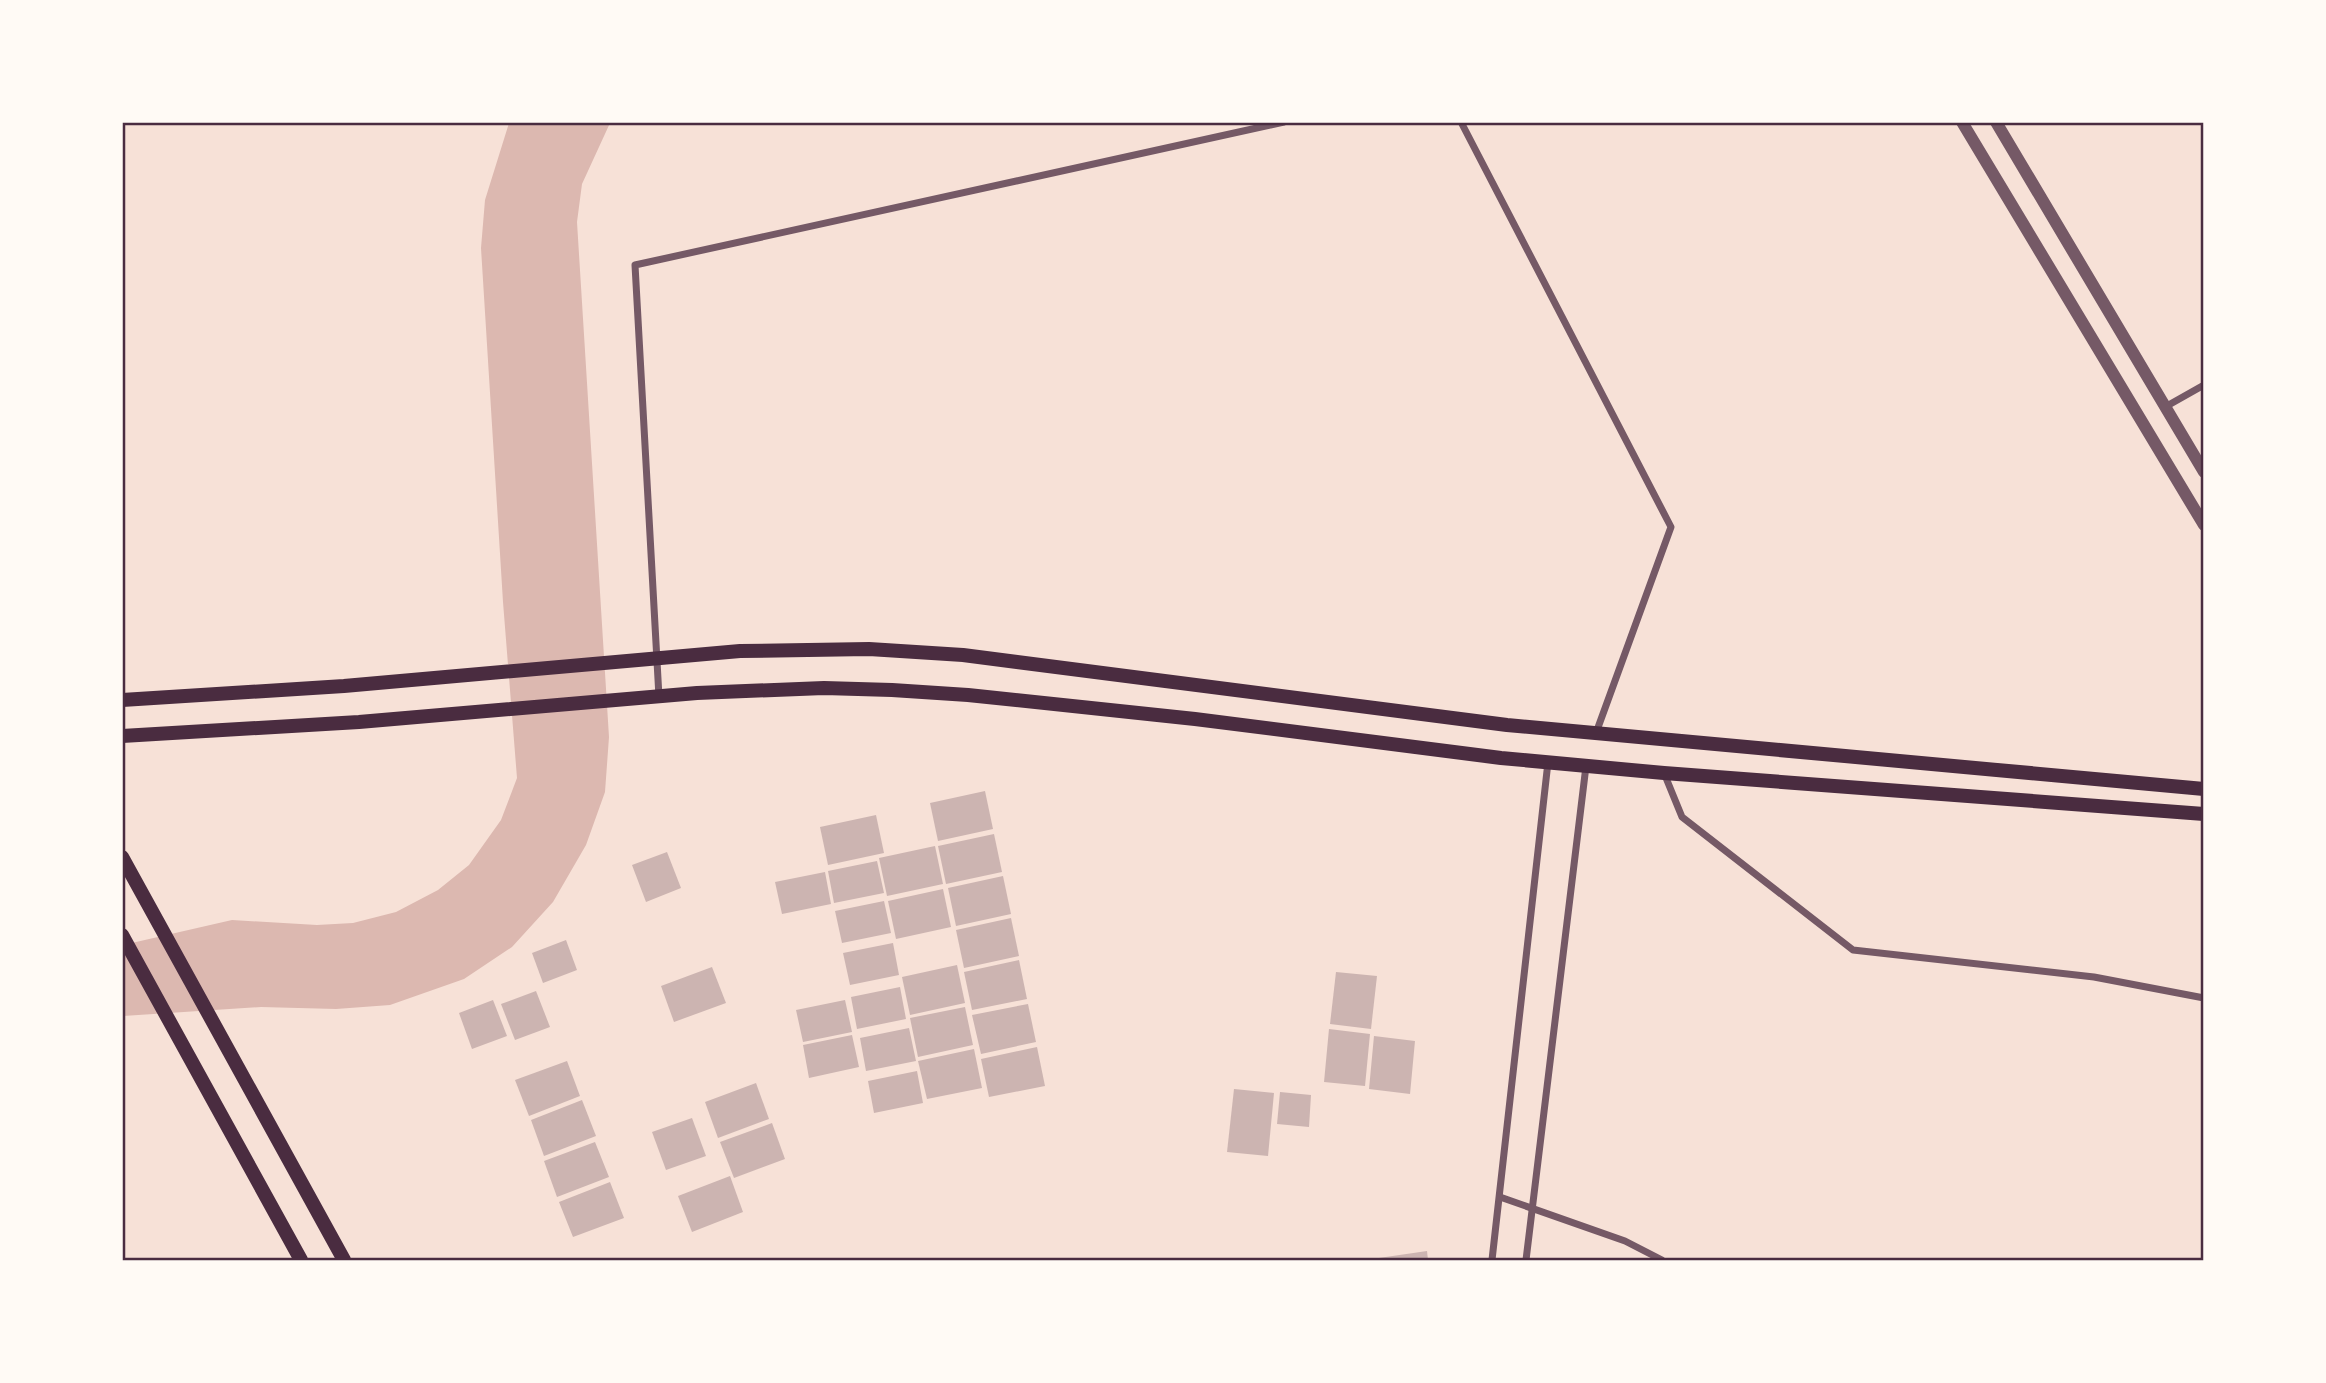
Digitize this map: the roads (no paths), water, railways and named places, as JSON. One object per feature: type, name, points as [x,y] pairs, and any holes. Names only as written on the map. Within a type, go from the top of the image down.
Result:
[{"type":"main road","points":[[122,700],[344,686],[740,651],[869,649],[963,655],[1507,725],[2203,789]]},
{"type":"main road","points":[[122,736],[359,722],[659,696],[824,688],[892,690],[968,695],[1209,721],[1501,758],[2203,814]]},
{"type":"main road","points":[[122,857],[344,1261]]},
{"type":"main road","points":[[122,934],[301,1261]]},
{"type":"street","points":[[659,696],[635,265],[1284,122]]},
{"type":"street","points":[[1461,122],[1671,527],[1596,733]]},
{"type":"street","points":[[1962,122],[2203,525]]},
{"type":"street","points":[[1996,122],[2203,472]]},
{"type":"street","points":[[2165,407],[2203,385]]},
{"type":"street","points":[[1492,1261],[1548,761]]},
{"type":"street","points":[[1526,1261],[1587,766]]},
{"type":"street","points":[[1664,773],[1682,817],[1853,950],[2094,977],[2203,998]]},
{"type":"street","points":[[1500,1197],[1625,1241],[1662,1261]]}]
